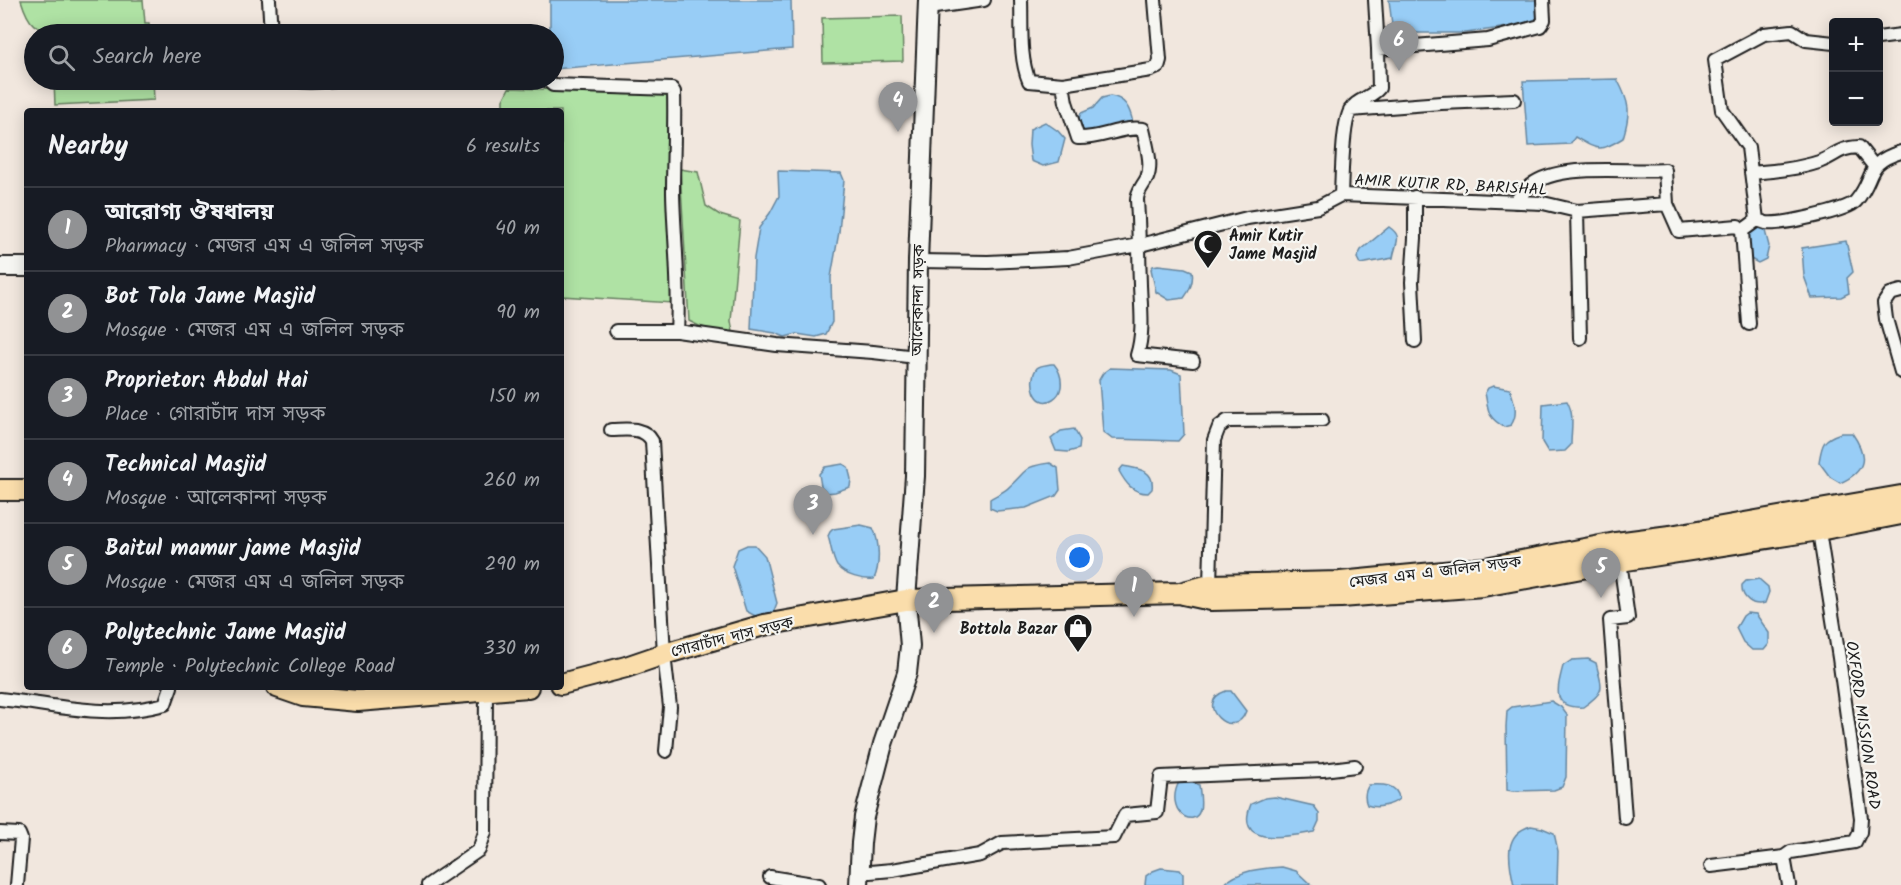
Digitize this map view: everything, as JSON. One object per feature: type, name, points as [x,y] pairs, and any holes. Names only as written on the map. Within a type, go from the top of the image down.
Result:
[{"type":"main road","name":"আলেকান্দা সড়ক","points":[[859,879],[864,818],[883,744],[907,673],[910,646],[906,600],[915,477],[918,261],[928,4]]},
{"type":"main road","points":[[0,267],[24,267]]},
{"type":"main road","points":[[0,490],[24,490]]},
{"type":"main road","name":"মেজর এম এ জলিল সড়ক","points":[[1180,593],[1211,600],[1340,590],[1483,586],[1817,521],[1901,496]]},
{"type":"main road","name":"মেজর এম এ জলিল সড়ক","points":[[906,600],[1180,593],[1210,585],[1340,590],[1485,568],[1616,543],[1901,514]]},
{"type":"main road","name":"গোরাচাঁদ দাস সড়ক","points":[[564,683],[764,625],[906,600]]},
{"type":"main road","points":[[286,690],[303,696],[358,701],[434,691],[496,690]]},
{"type":"street","points":[[269,0],[270,24]]},
{"type":"street","points":[[928,4],[984,0]]},
{"type":"street","points":[[1021,0],[1022,37],[1029,81],[1063,84],[1158,67],[1160,60],[1155,0]]},
{"type":"street","points":[[1341,195],[1346,129],[1350,110],[1379,88],[1375,0]]},
{"type":"street","points":[[1378,49],[1488,40],[1540,26],[1544,20],[1543,0]]},
{"type":"street","points":[[1757,220],[1748,147],[1722,110],[1714,60],[1764,34],[1792,31],[1806,40],[1829,43]]},
{"type":"street","points":[[1883,37],[1901,35]]},
{"type":"street","points":[[1063,84],[1066,102],[1078,138],[1090,138],[1133,127],[1143,129],[1149,166],[1147,177],[1137,193],[1142,321],[1137,355],[1193,361]]},
{"type":"street","points":[[564,85],[672,89],[674,92],[673,193],[677,331]]},
{"type":"street","points":[[1350,110],[1514,100]]},
{"type":"street","points":[[1751,173],[1805,166],[1821,161],[1835,152],[1853,147],[1859,147],[1874,166]]},
{"type":"street","points":[[1757,220],[1767,223],[1790,221],[1845,208],[1855,203],[1874,166],[1885,156],[1901,152]]},
{"type":"street","points":[[1515,202],[1532,184],[1557,174],[1591,170],[1665,170],[1667,204],[1679,231],[1738,226],[1742,231],[1749,324]]},
{"type":"street","name":"AMIR KUTIR RD, BARISHAL","points":[[918,261],[988,262],[1068,258],[1140,245],[1247,218],[1318,207],[1341,195],[1543,203],[1577,211],[1667,204]]},
{"type":"street","points":[[1414,197],[1415,238],[1412,282],[1415,341]]},
{"type":"street","points":[[1577,211],[1580,338]]},
{"type":"street","points":[[1742,231],[1757,220]]},
{"type":"street","points":[[1901,291],[1890,294],[1884,303],[1886,319],[1901,372]]},
{"type":"street","points":[[616,331],[677,331],[777,345],[916,357]]},
{"type":"street","points":[[1210,585],[1214,440],[1220,427],[1227,421],[1322,420]]},
{"type":"street","points":[[610,430],[641,431],[652,441],[664,654],[670,707],[666,751]]},
{"type":"street","name":"OXFORD MISSION ROAD","points":[[1784,857],[1791,852],[1855,842],[1860,832],[1861,818],[1839,658],[1817,521]]},
{"type":"street","points":[[1620,561],[1628,618],[1610,620],[1625,818]]},
{"type":"street","points":[[0,699],[73,710],[112,712],[165,704],[170,690]]},
{"type":"street","points":[[428,885],[479,849],[485,832],[486,691]]},
{"type":"street","points":[[859,879],[892,870],[980,855],[1002,843],[1114,837],[1125,815],[1157,812],[1161,777],[1323,770],[1355,766]]},
{"type":"street","points":[[0,833],[19,834],[21,839],[17,885]]},
{"type":"street","points":[[1711,866],[1784,857],[1789,885]]},
{"type":"street","points":[[770,876],[819,885]]},
{"type":"green space","points":[[21,0],[143,0],[145,23],[149,24],[33,24]]},
{"type":"green space","points":[[902,16],[903,61],[823,63],[822,18]]},
{"type":"green space","points":[[54,90],[154,90],[154,100],[55,105]]},
{"type":"green space","points":[[508,90],[668,93],[673,303],[564,296],[564,108],[503,108],[503,100]]},
{"type":"green space","points":[[680,169],[698,172],[706,206],[720,215],[740,221],[731,321],[733,332],[710,330],[689,321]]},
{"type":"water","points":[[550,0],[791,0],[792,49],[564,68],[564,24],[550,24]]},
{"type":"water","points":[[1389,0],[1536,0],[1537,18],[1529,24],[1466,33],[1393,33]]},
{"type":"water","points":[[1617,79],[1625,95],[1628,108],[1623,138],[1603,148],[1594,147],[1575,137],[1570,144],[1528,146],[1523,81]]},
{"type":"water","points":[[1110,96],[1123,101],[1133,123],[1110,129],[1083,132],[1079,118],[1081,113],[1093,108],[1102,98]]},
{"type":"water","points":[[1045,122],[1065,139],[1059,162],[1043,166],[1031,161],[1029,145],[1030,129]]},
{"type":"water","points":[[778,171],[841,173],[844,180],[839,232],[831,277],[832,322],[826,334],[816,337],[797,334],[785,337],[751,329],[754,258],[759,228],[779,196]]},
{"type":"water","points":[[1389,227],[1397,237],[1393,258],[1360,264],[1357,258],[1361,250]]},
{"type":"water","points":[[1754,227],[1764,227],[1769,246],[1766,259],[1758,263],[1747,257],[1744,235]]},
{"type":"water","points":[[1846,241],[1853,272],[1847,278],[1849,293],[1841,297],[1812,298],[1804,276],[1802,248]]},
{"type":"water","points":[[1158,265],[1192,271],[1191,285],[1184,298],[1169,300],[1156,292],[1151,269]]},
{"type":"water","points":[[1054,364],[1059,372],[1061,389],[1053,399],[1042,400],[1034,392],[1034,373],[1038,367]]},
{"type":"water","points":[[1110,368],[1171,370],[1181,374],[1184,434],[1178,441],[1112,439],[1103,432],[1099,380]]},
{"type":"water","points":[[1493,386],[1510,389],[1515,412],[1511,425],[1504,427],[1489,413],[1485,393]]},
{"type":"water","points":[[1567,401],[1572,417],[1571,445],[1565,451],[1548,452],[1542,442],[1543,404]]},
{"type":"water","points":[[1074,429],[1080,440],[1079,449],[1068,452],[1056,451],[1051,439],[1061,431]]},
{"type":"water","points":[[1841,433],[1852,433],[1861,449],[1862,462],[1856,473],[1840,483],[1830,477],[1819,462],[1824,443],[1830,437]]},
{"type":"water","points":[[1050,463],[1058,468],[1060,490],[1056,496],[1026,508],[997,511],[990,508],[990,499],[1006,490],[1027,470]]},
{"type":"water","points":[[843,464],[848,467],[850,487],[827,493],[821,486],[819,474],[825,467]]},
{"type":"water","points":[[1123,466],[1139,469],[1148,474],[1151,477],[1152,489],[1148,493],[1143,493],[1130,487],[1119,471]]},
{"type":"water","points":[[861,525],[873,528],[877,540],[878,561],[874,579],[854,577],[840,569],[834,559],[828,536],[833,529]]},
{"type":"water","points":[[747,545],[755,545],[765,556],[777,603],[773,613],[757,617],[746,611],[732,566],[738,549]]},
{"type":"water","points":[[1759,579],[1768,587],[1769,592],[1765,603],[1756,604],[1743,594],[1742,585],[1746,581]]},
{"type":"water","points":[[1747,613],[1756,614],[1769,633],[1769,644],[1764,650],[1752,650],[1743,642],[1736,628]]},
{"type":"water","points":[[1588,659],[1596,663],[1601,684],[1599,693],[1583,707],[1566,705],[1561,701],[1558,690],[1563,666],[1572,660]]},
{"type":"water","points":[[1226,691],[1231,691],[1246,711],[1240,720],[1233,723],[1218,718],[1214,711],[1213,704],[1216,697]]},
{"type":"water","points":[[1551,701],[1561,707],[1567,715],[1566,777],[1562,787],[1554,790],[1507,790],[1507,711],[1512,707]]},
{"type":"water","points":[[1187,781],[1199,785],[1200,791],[1200,810],[1197,816],[1192,818],[1187,818],[1177,809],[1175,801],[1175,792],[1179,782]]},
{"type":"water","points":[[1369,785],[1384,785],[1392,788],[1396,790],[1399,799],[1384,806],[1367,805],[1365,795]]},
{"type":"water","points":[[1275,797],[1314,806],[1319,813],[1319,821],[1314,832],[1279,837],[1257,834],[1250,828],[1248,818],[1251,804],[1265,798]]},
{"type":"water","points":[[1531,826],[1554,833],[1558,851],[1557,885],[1514,885],[1510,867],[1512,842],[1515,835]]},
{"type":"water","points":[[1282,867],[1296,871],[1311,885],[1223,885],[1243,873]]},
{"type":"water","points":[[1161,868],[1180,870],[1183,874],[1183,885],[1145,885],[1146,876]]},
{"type":"place","name":"Polytechnic Jame Masjid","points":[[1399,71]]},
{"type":"place","name":"Technical Masjid","points":[[898,132]]},
{"type":"place","name":"Amir Kutir Jame Masjid","points":[[1208,270]]},
{"type":"place","name":"Proprietor: Abdul Hai","points":[[813,535]]},
{"type":"place","name":"Baitul mamur jame Masjid","points":[[1601,598]]},
{"type":"place","name":"আরোগ্য ঔষধালয়","points":[[1134,617]]},
{"type":"place","name":"Bot Tola Jame Masjid","points":[[934,633]]},
{"type":"place","name":"Bottola Bazar","points":[[1078,654]]}]
